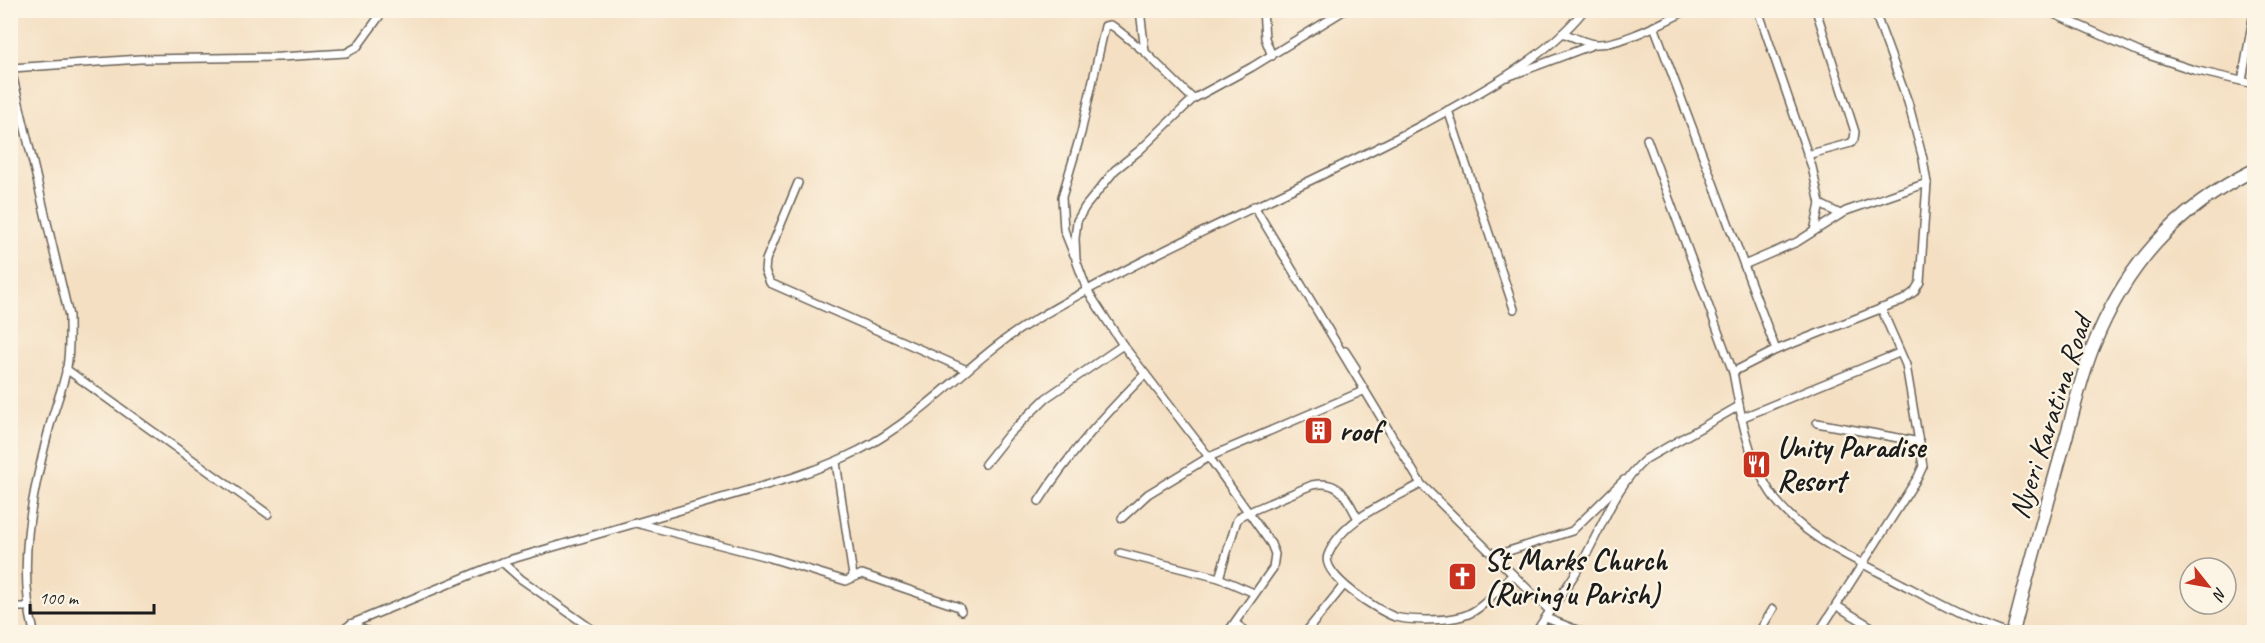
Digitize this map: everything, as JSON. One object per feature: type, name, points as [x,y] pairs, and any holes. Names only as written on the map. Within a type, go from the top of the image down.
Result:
[{"type":"highway","name":"Nyeri Karatina Road","points":[[2013,633],[2092,349],[2118,294],[2131,272],[2172,226],[2224,185],[2254,170]]},
{"type":"street","points":[[34,633],[28,607],[27,536],[45,443],[66,369],[70,343],[69,316],[11,67],[141,58],[280,57],[346,53],[357,46],[384,10]]},
{"type":"street","points":[[1140,10],[1145,52]]},
{"type":"street","points":[[1263,10],[1265,38],[1272,56]]},
{"type":"street","points":[[1076,260],[1077,221],[1085,207],[1115,170],[1140,150],[1193,99],[1272,56],[1345,10]]},
{"type":"street","points":[[340,633],[351,624],[502,562],[794,477],[836,462],[893,431],[967,370],[1031,322],[1087,290],[1254,206],[1347,164],[1448,110],[1502,78],[1563,33],[1584,10]]},
{"type":"street","points":[[1502,78],[1524,72],[1594,44],[1627,37],[1688,10]]},
{"type":"street","points":[[1758,10],[1808,155],[1820,204],[1814,231]]},
{"type":"street","points":[[1808,155],[1851,142],[1854,140],[1855,132],[1816,10]]},
{"type":"street","points":[[1732,372],[1776,350],[1908,297],[1920,282],[1927,183],[1923,159],[1908,102],[1874,10]]},
{"type":"street","points":[[2045,10],[2139,52],[2194,70],[2254,84]]},
{"type":"street","points":[[2242,81],[2254,12]]},
{"type":"street","points":[[1193,99],[1145,52],[1110,25],[1105,27],[1081,133],[1062,197],[1064,230],[1087,290],[1123,345],[1209,457],[1271,544],[1275,554],[1273,568],[1228,633]]},
{"type":"street","points":[[1654,26],[1776,350]]},
{"type":"street","points":[[1563,33],[1594,44]]},
{"type":"street","points":[[1448,110],[1514,309]]},
{"type":"street","points":[[1647,139],[1732,372],[1741,418],[1752,456],[1766,485],[1779,504],[1811,532],[1864,564],[1985,630],[2003,633]]},
{"type":"street","points":[[798,183],[766,260],[765,271],[770,283],[967,370]]},
{"type":"street","points":[[1744,265],[1797,242],[1840,214],[1927,183]]},
{"type":"street","points":[[1820,204],[1840,214]]},
{"type":"street","points":[[1254,206],[1356,368]]},
{"type":"street","points":[[1254,206],[1420,483],[1548,614],[1582,633]]},
{"type":"street","points":[[1820,633],[1922,471],[1923,459],[1906,365],[1881,308]]},
{"type":"street","points":[[985,464],[1008,435],[1046,398],[1123,345]]},
{"type":"street","points":[[1741,418],[1899,353]]},
{"type":"street","points":[[66,369],[268,514]]},
{"type":"street","points":[[1039,501],[1058,471],[1080,444],[1144,374]]},
{"type":"street","points":[[1122,518],[1148,494],[1209,457],[1363,390]]},
{"type":"street","points":[[1493,556],[1572,531],[1646,459],[1739,406]]},
{"type":"street","points":[[1817,423],[1920,442]]},
{"type":"street","points":[[836,462],[853,576]]},
{"type":"street","points":[[1536,633],[1580,565],[1632,472]]},
{"type":"street","points":[[1219,578],[1240,516],[1312,485],[1322,483],[1338,488],[1346,496],[1358,519]]},
{"type":"street","points":[[1420,483],[1358,519],[1344,531],[1327,557],[1329,570],[1344,585],[1394,616],[1446,619],[1461,617],[1478,608],[1512,575]]},
{"type":"street","points":[[635,523],[766,557],[846,581],[862,574],[959,607],[961,611]]},
{"type":"street","points":[[1120,554],[1219,578],[1254,593]]},
{"type":"street","points":[[502,562],[520,579],[596,633]]},
{"type":"street","points":[[1306,633],[1344,585]]},
{"type":"street","points":[[1837,606],[1880,633]]},
{"type":"street","points":[[10,607],[28,607]]},
{"type":"street","points":[[1759,633],[1773,609]]},
{"type":"street","points":[[1235,623],[1248,633]]},
{"type":"street","points":[[351,624],[369,633]]},
{"type":"place","name":"roof","points":[[1318,431]]},
{"type":"place","name":"Unity Paradise Resort","points":[[1756,464]]},
{"type":"place","name":"St Marks Church (Ruring'u Parish)","points":[[1463,577]]}]
